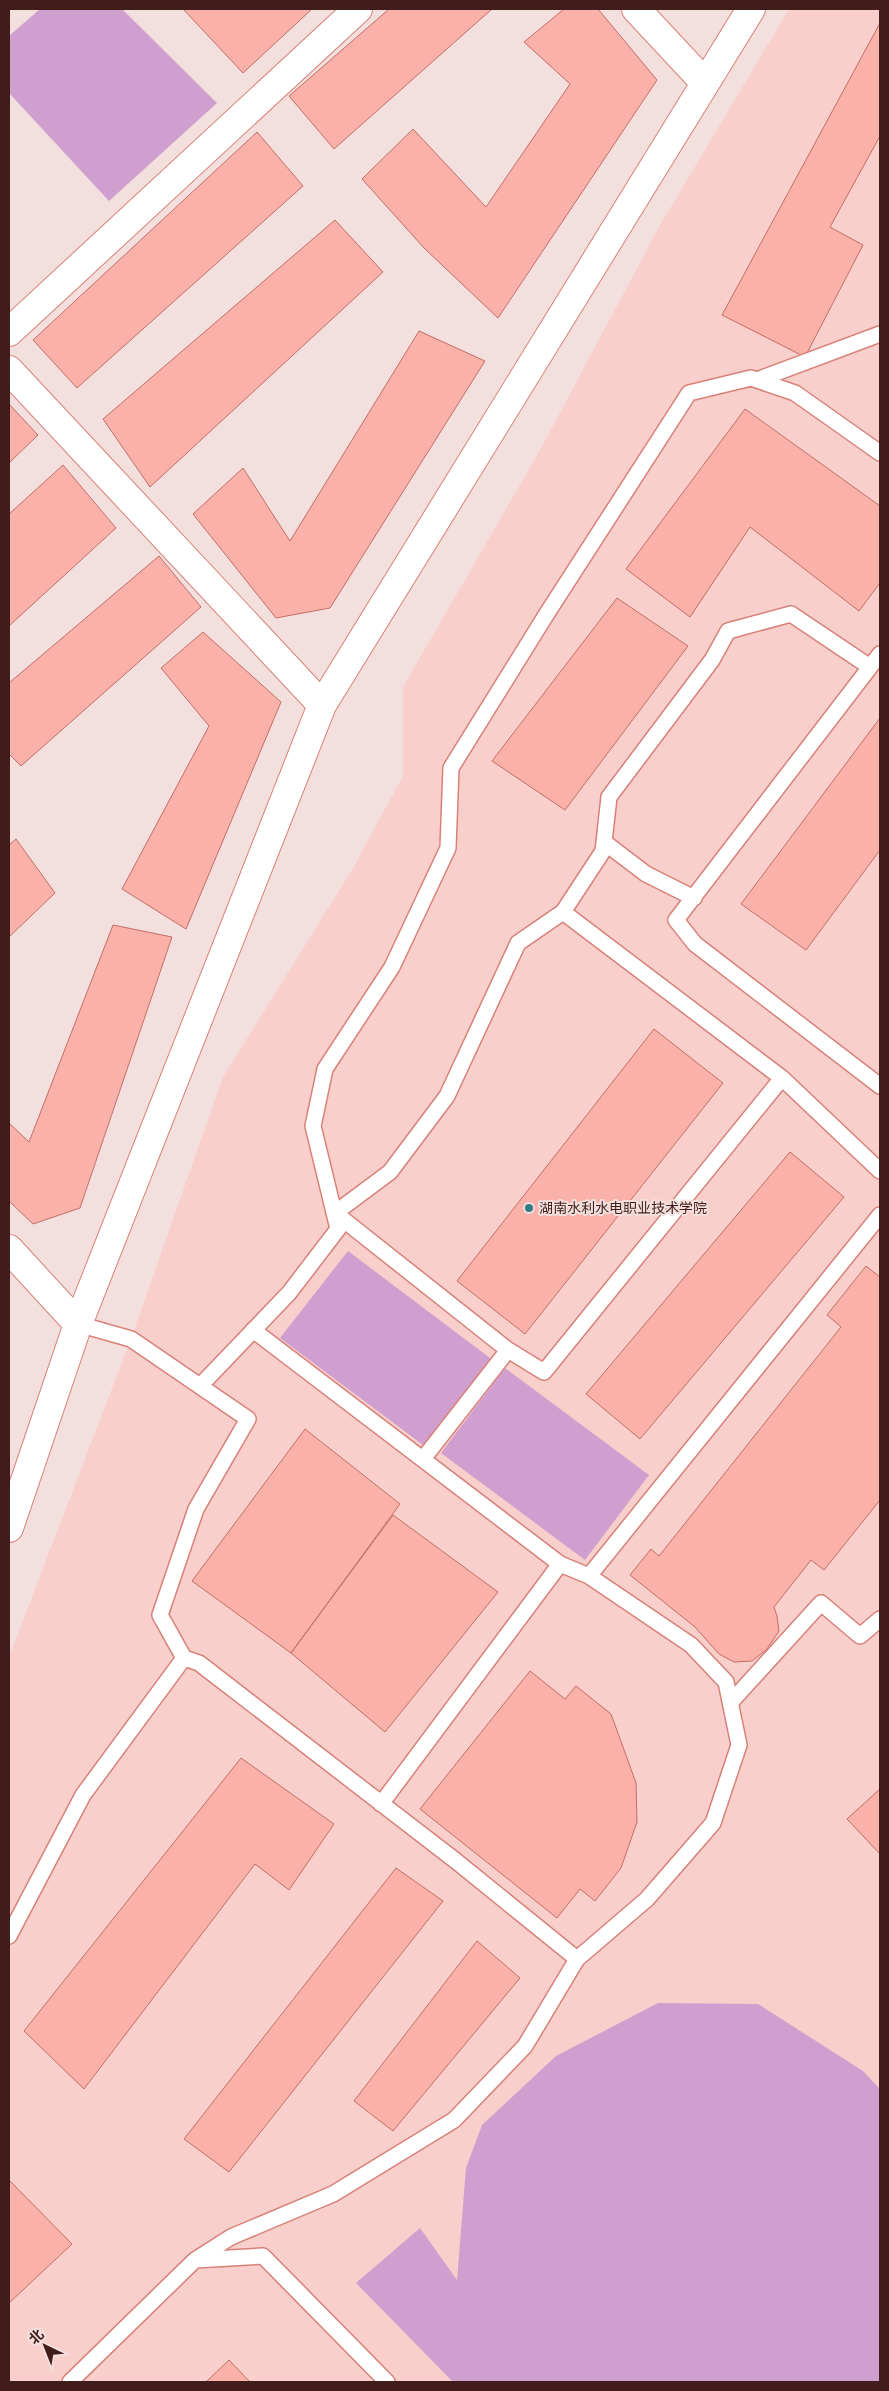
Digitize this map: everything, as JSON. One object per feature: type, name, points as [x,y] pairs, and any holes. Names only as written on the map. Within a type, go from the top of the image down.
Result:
[{"type":"street","points":[[9,332],[358,9]]},
{"type":"street","points":[[636,9],[705,83]]},
{"type":"street","points":[[9,1528],[78,1324],[322,705],[752,9]]},
{"type":"street","points":[[9,370],[322,705]]},
{"type":"street","points":[[9,1249],[78,1324]]},
{"type":"lane","points":[[757,380],[880,334]]},
{"type":"lane","points":[[200,1386],[289,1293],[338,1229],[313,1126],[325,1070],[392,967],[448,848],[451,768],[546,615],[689,393],[751,378],[795,393],[880,454]]},
{"type":"lane","points":[[335,1213],[390,1172],[447,1096],[518,943],[563,912],[603,851],[609,797],[712,660],[728,631],[791,614],[870,667]]},
{"type":"lane","points":[[880,654],[676,920],[695,944],[880,1086]]},
{"type":"lane","points":[[604,842],[646,874],[694,898]]},
{"type":"lane","points":[[563,912],[782,1078],[880,1170]]},
{"type":"lane","points":[[335,1213],[508,1350],[544,1372],[782,1078]]},
{"type":"lane","points":[[589,1576],[880,1215]]},
{"type":"lane","points":[[78,1324],[131,1339],[248,1419],[196,1509],[160,1615],[184,1658],[199,1663],[577,1959]]},
{"type":"lane","points":[[70,2382],[195,2260],[231,2237],[333,2194],[454,2120],[525,2046],[577,1959],[647,1899],[713,1823],[739,1745],[726,1682],[691,1645],[589,1576],[560,1564],[253,1330]]},
{"type":"lane","points":[[423,1459],[508,1350]]},
{"type":"lane","points":[[380,1804],[560,1564]]},
{"type":"lane","points":[[731,1702],[821,1603],[860,1636],[880,1619]]},
{"type":"lane","points":[[9,1936],[83,1795],[184,1658]]},
{"type":"lane","points":[[195,2260],[263,2256],[387,2382]]},
{"type":"shaded area","points":[[40,9],[122,9],[217,103],[109,201],[9,93],[9,36]]},
{"type":"shaded area","name":"湖南水利水电职业技术学院","points":[[789,9],[880,9],[880,2382],[9,2382],[9,1657],[131,1339],[223,1077],[352,870],[403,776],[403,687],[539,452],[659,227]]},
{"type":"shaded area","points":[[348,1251],[494,1361],[427,1448],[280,1338]]},
{"type":"shaded area","points":[[505,1368],[649,1475],[585,1560],[441,1453]]},
{"type":"shaded area","points":[[658,2003],[758,2004],[863,2071],[880,2089],[880,2382],[453,2382],[356,2283],[420,2228],[457,2280],[466,2168],[482,2125],[556,2056]]},
{"type":"building","points":[[183,9],[312,9],[243,73]]},
{"type":"building","points":[[389,9],[492,9],[334,149],[289,96]]},
{"type":"building","points":[[564,9],[598,9],[657,80],[498,318],[424,248],[362,179],[413,129],[486,207],[570,84],[524,42]]},
{"type":"building","points":[[880,23],[880,136],[830,227],[863,245],[805,357],[722,315]]},
{"type":"building","points":[[257,132],[303,186],[77,388],[33,340]]},
{"type":"building","points":[[335,220],[383,272],[150,487],[103,419]]},
{"type":"building","points":[[419,331],[485,361],[330,608],[276,618],[193,514],[243,468],[290,541]]},
{"type":"building","points":[[9,404],[38,435],[9,463]]},
{"type":"building","points":[[745,409],[880,506],[880,583],[859,611],[750,527],[690,617],[626,569]]},
{"type":"building","points":[[63,465],[116,528],[9,626],[9,514]]},
{"type":"building","points":[[159,556],[201,607],[21,766],[9,754],[9,683]]},
{"type":"building","points":[[617,598],[688,646],[565,810],[492,761]]},
{"type":"building","points":[[203,632],[281,702],[186,929],[122,889],[209,726],[161,668]]},
{"type":"building","points":[[880,718],[880,850],[806,950],[741,904]]},
{"type":"building","points":[[16,839],[55,893],[9,937],[9,845]]},
{"type":"building","points":[[113,925],[172,937],[80,1208],[33,1224],[9,1201],[9,1123],[29,1142]]},
{"type":"building","points":[[654,1029],[723,1083],[525,1334],[457,1281]]},
{"type":"building","points":[[790,1152],[844,1197],[640,1439],[586,1394]]},
{"type":"building","points":[[866,1266],[880,1277],[880,1500],[824,1570],[811,1560],[774,1607],[779,1631],[767,1649],[752,1661],[734,1662],[719,1654],[695,1627],[630,1575],[651,1549],[659,1556],[841,1327],[827,1315]]},
{"type":"building","points":[[305,1429],[400,1504],[291,1653],[192,1581]]},
{"type":"building","points":[[393,1515],[498,1592],[385,1732],[291,1653]]},
{"type":"building","points":[[530,1671],[565,1699],[576,1686],[611,1714],[636,1783],[637,1822],[621,1868],[595,1901],[580,1889],[557,1918],[420,1809]]},
{"type":"building","points":[[241,1758],[334,1824],[289,1890],[255,1864],[84,2089],[24,2031]]},
{"type":"building","points":[[880,1789],[880,1854],[847,1819]]},
{"type":"building","points":[[396,1868],[443,1901],[229,2172],[184,2139]]},
{"type":"building","points":[[477,1941],[520,1978],[393,2131],[354,2101]]},
{"type":"building","points":[[9,2180],[72,2244],[9,2303]]},
{"type":"building","points":[[229,2360],[250,2382],[206,2382]]},
{"type":"place","name":"湖南水利水电职业技术学院","points":[[529,1208]]}]
